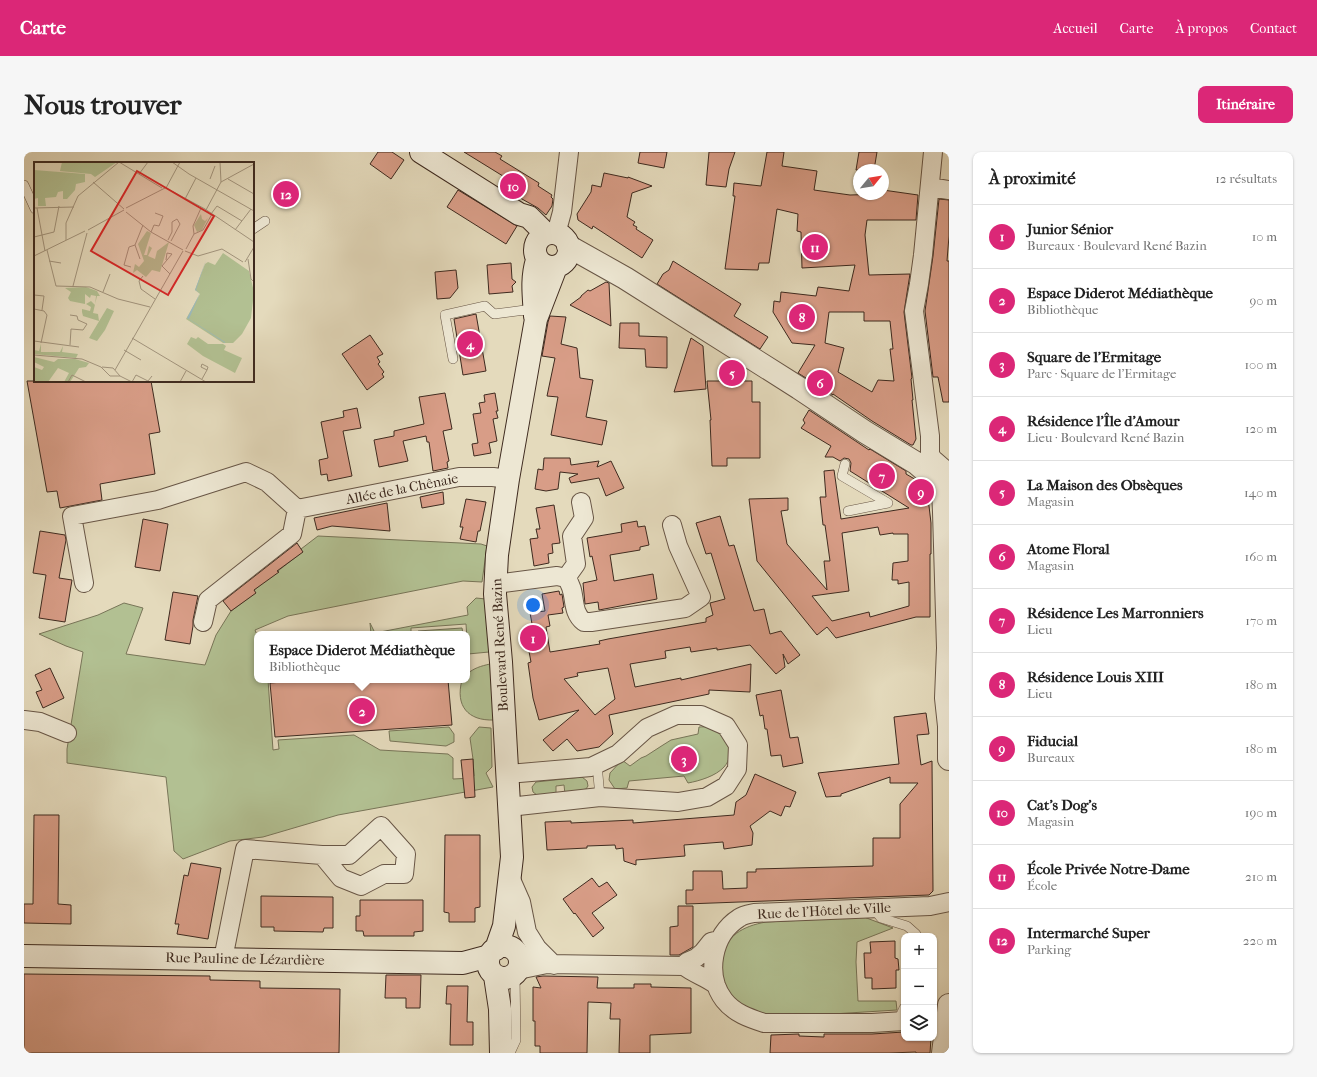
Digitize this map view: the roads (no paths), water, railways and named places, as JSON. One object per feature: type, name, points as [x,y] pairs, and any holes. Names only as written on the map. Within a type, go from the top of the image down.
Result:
[{"type":"main road","points":[[421,152],[520,214],[529,217],[551,251],[583,265],[599,263],[625,278],[799,388],[865,432],[923,459],[939,483],[947,480],[948,648],[946,698],[949,726],[949,759]]},
{"type":"main road","name":"Boulevard René Bazin","points":[[510,958],[504,926],[512,857],[495,584],[497,555],[508,480],[536,320],[551,251]]},
{"type":"main road","name":"Rue Pauline de Lézardière","points":[[24,956],[466,962],[510,958]]},
{"type":"main road","points":[[500,1053],[500,1009],[510,958]]},
{"type":"main road","points":[[943,1053],[945,1015]]},
{"type":"street","points":[[551,251],[562,212],[569,152]]},
{"type":"street","points":[[923,459],[930,436],[914,311],[920,277],[933,152]]},
{"type":"street","points":[[930,187],[949,190]]},
{"type":"street","points":[[84,583],[72,516],[158,500],[246,472],[268,482],[297,509],[292,534],[208,600],[203,622]]},
{"type":"street","name":"Allée de la Chênaie","points":[[297,509],[459,477],[493,476],[508,480]]},
{"type":"street","points":[[566,578],[576,564],[572,536],[584,518],[581,502]]},
{"type":"street","points":[[495,584],[557,576],[566,578],[572,587],[576,613],[584,622],[685,608],[701,597],[678,546],[672,525]]},
{"type":"street","points":[[507,774],[591,767],[618,754],[647,728],[676,715],[701,715],[726,726],[738,745],[737,769],[726,786],[707,797],[678,802],[600,798],[509,807]]},
{"type":"street","points":[[24,720],[40,722],[67,733]]},
{"type":"street","points":[[224,959],[245,849],[322,854]]},
{"type":"street","points":[[510,877],[521,902],[527,932],[510,958]]},
{"type":"street","name":"Rue de l'Hôtel de Ville","points":[[901,1016],[872,1023],[764,1023],[749,1018],[735,1010],[724,1000],[716,985],[714,978],[714,965],[719,940],[726,930],[739,918],[754,913],[930,906],[949,902]]},
{"type":"street","points":[[716,985],[709,979],[692,973],[684,966],[687,962],[703,952],[711,942],[719,940]]},
{"type":"street","points":[[510,958],[537,948],[550,964]]},
{"type":"street","name":"Rue Pauline de Lézardière","points":[[510,958],[550,964],[684,966]]},
{"type":"lane","points":[[24,185],[34,207]]},
{"type":"lane","points":[[254,228],[265,221]]},
{"type":"lane","points":[[453,359],[445,315],[485,306],[494,314],[525,310],[536,320]]},
{"type":"lane","points":[[845,464],[842,476],[888,502],[848,511]]},
{"type":"lane","points":[[596,764],[600,798]]},
{"type":"lane","points":[[873,908],[881,918],[907,926],[915,933]]},
{"type":"lane","points":[[510,958],[516,1040],[510,1053]]},
{"type":"place","name":"Cat's Dog's","points":[[513,186]]},
{"type":"place","name":"Intermarché Super","points":[[286,194]]},
{"type":"place","name":"École Privée Notre-Dame","points":[[815,247]]},
{"type":"place","name":"Résidence Louis XIII","points":[[802,317]]},
{"type":"place","name":"Résidence l'Île d'Amour","points":[[470,344]]},
{"type":"place","name":"La Maison des Obsèques","points":[[732,373]]},
{"type":"place","name":"Atome Floral","points":[[820,383]]},
{"type":"place","name":"Résidence Les Marronniers","points":[[882,476]]},
{"type":"place","name":"Fiducial","points":[[921,492]]},
{"type":"place","name":"Junior Sénior","points":[[533,638]]},
{"type":"place","name":"Espace Diderot Médiathèque","points":[[362,711]]},
{"type":"place","name":"Square de l'Ermitage","points":[[684,759]]}]
